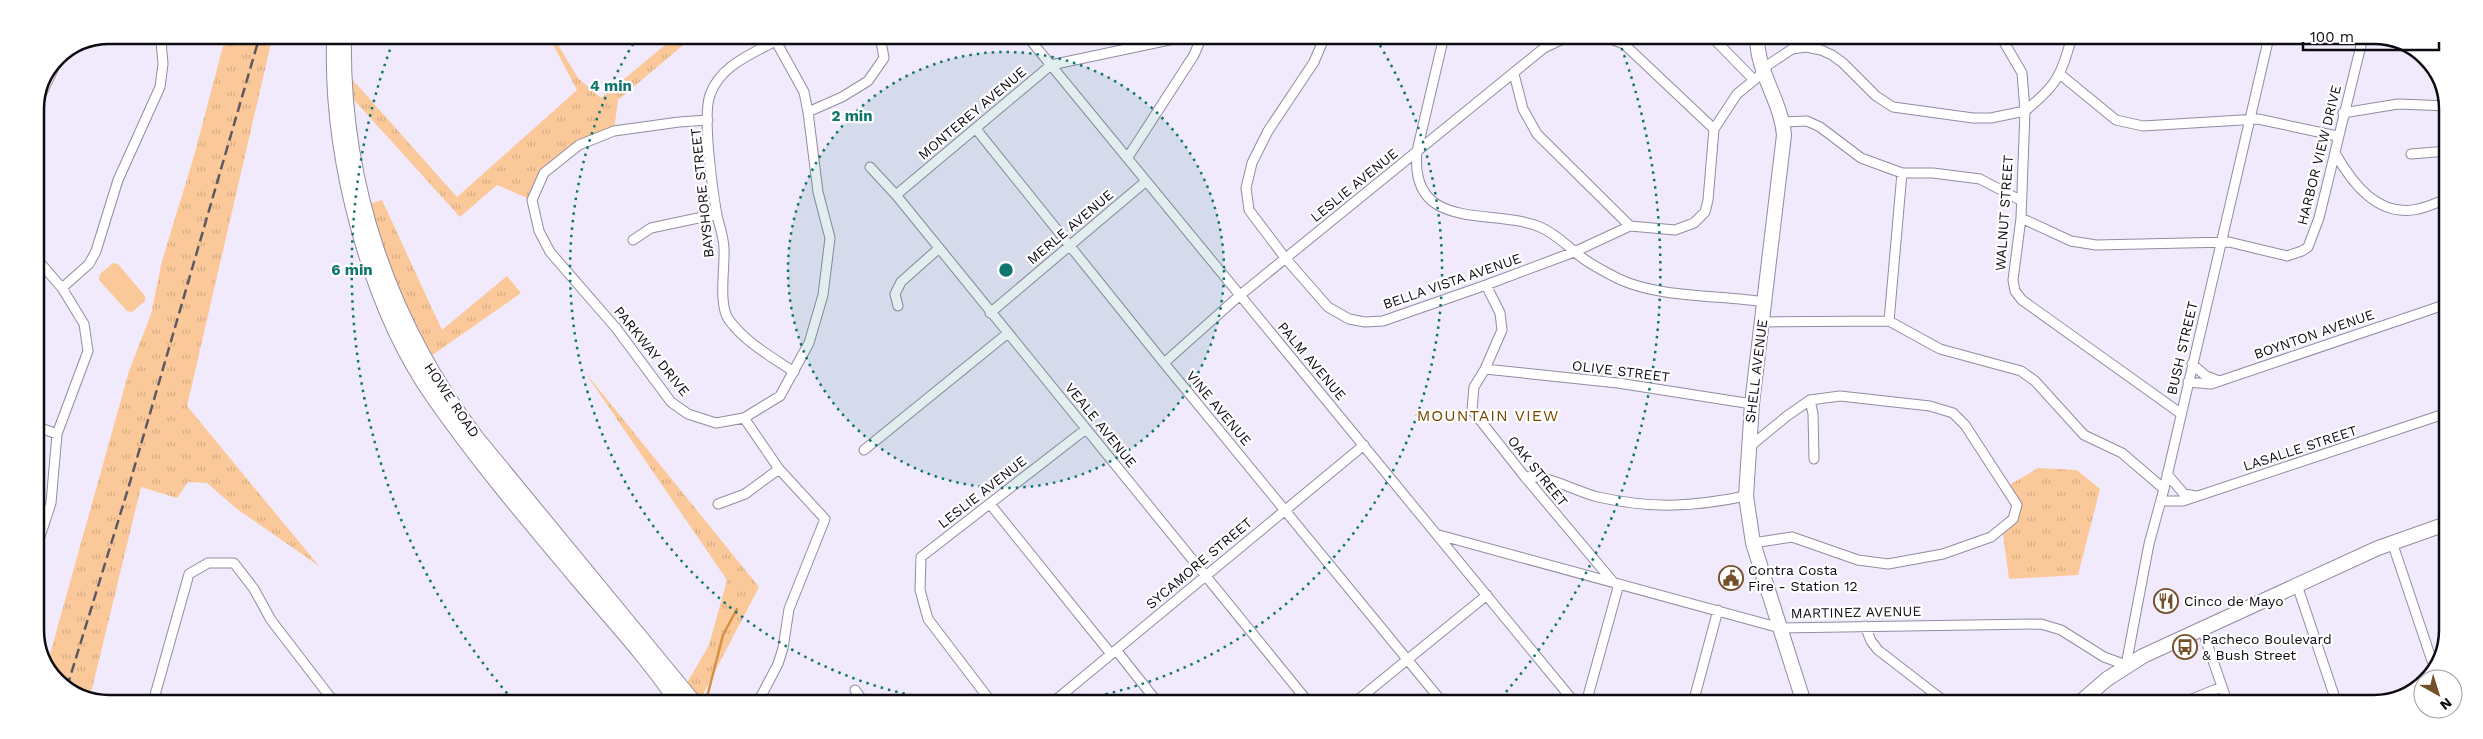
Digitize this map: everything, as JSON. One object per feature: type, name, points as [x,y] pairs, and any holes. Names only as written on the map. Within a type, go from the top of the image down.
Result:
[{"type":"street","points":[[62,288],[89,264],[96,251],[118,180],[160,87],[163,64],[161,44]]},
{"type":"street","name":"HOWE ROAD","points":[[335,44],[336,114],[347,183],[364,250],[393,323],[412,360],[432,396],[488,469],[672,695]]},
{"type":"street","name":"HOWE ROAD","points":[[344,44],[343,69],[350,143],[363,206],[386,276],[419,352],[477,438],[688,695]]},
{"type":"street","name":"BAYSHORE STREET","points":[[765,44],[737,62],[718,78],[709,97],[708,120],[717,214],[724,248],[722,291],[728,319],[747,339],[794,372]]},
{"type":"street","name":"PARKWAY DRIVE","points":[[708,120],[614,131],[579,145],[544,173],[532,200],[539,231],[550,252],[616,328],[671,402],[688,414],[716,423],[744,418],[780,396],[809,343],[817,319],[830,238],[818,192],[804,92],[777,44]]},
{"type":"street","points":[[808,112],[842,97],[868,81],[884,58],[881,44]]},
{"type":"street","name":"PALM AVENUE","points":[[1034,44],[1128,156],[1145,182],[1439,535],[1568,695]]},
{"type":"street","name":"MONTEREY AVENUE","points":[[896,195],[1051,65],[1131,44]]},
{"type":"street","points":[[1128,156],[1194,55],[1199,44]]},
{"type":"street","name":"BELLA VISTA AVENUE","points":[[1322,44],[1314,62],[1268,131],[1248,176],[1246,188],[1249,210],[1286,259],[1328,307],[1349,319],[1365,322],[1384,321],[1486,285],[1574,252],[1630,226],[1675,230],[1688,226],[1701,218],[1708,200],[1714,129],[1731,100],[1768,65],[1792,49],[1806,47],[1832,55],[1844,63],[1876,96],[1893,107],[1973,118],[1991,118],[2025,111]]},
{"type":"street","points":[[1442,44],[1417,151],[1417,179],[1424,192],[1435,202],[1460,215],[1526,223],[1540,228],[1563,240],[1574,252],[1620,280],[1650,288],[1695,295],[1765,302]]},
{"type":"street","name":"LESLIE AVENUE","points":[[1164,363],[1239,296],[1544,48],[1553,44]]},
{"type":"street","points":[[1624,44],[1714,129]]},
{"type":"street","points":[[1720,44],[1758,76]]},
{"type":"street","name":"SHELL AVENUE","points":[[1757,44],[1758,76],[1783,122],[1784,135],[1752,404],[1746,496],[1753,542],[1801,695]]},
{"type":"street","name":"WALNUT STREET","points":[[2005,44],[2022,73],[2025,111],[2020,200],[2021,218],[2013,280],[2015,291],[2022,300],[2180,413]]},
{"type":"street","points":[[2025,111],[2046,94],[2060,75],[2070,44]]},
{"type":"street","name":"BUSH STREET","points":[[2126,665],[2149,544],[2161,502],[2180,413],[2267,44]]},
{"type":"street","name":"HARBOR VIEW DRIVE","points":[[2220,243],[2230,242],[2287,256],[2302,252],[2311,242],[2361,44]]},
{"type":"street","points":[[1514,74],[1522,109],[1536,134],[1630,226]]},
{"type":"street","points":[[2060,75],[2116,120],[2143,126],[2258,119],[2337,136]]},
{"type":"street","points":[[2344,113],[2398,104],[2439,106]]},
{"type":"street","points":[[1783,122],[1807,121],[1820,127],[1861,158],[1902,173],[1933,173],[1980,179],[2020,200]]},
{"type":"street","name":"VINE AVENUE","points":[[976,129],[1164,363],[1437,695]]},
{"type":"street","points":[[2411,154],[2439,152]]},
{"type":"street","points":[[2335,153],[2362,191],[2391,210],[2417,210],[2439,202]]},
{"type":"street","name":"VEALE AVENUE","points":[[870,167],[896,195],[1302,695]]},
{"type":"street","points":[[1889,321],[1902,173]]},
{"type":"street","name":"MERLE AVENUE","points":[[990,313],[1145,182]]},
{"type":"street","points":[[633,240],[651,228],[717,214]]},
{"type":"street","points":[[2021,218],[2071,241],[2096,245],[2220,243]]},
{"type":"street","points":[[898,306],[895,294],[901,282],[938,249]]},
{"type":"street","points":[[44,267],[62,288],[84,324],[88,351],[57,434],[51,503],[44,515]]},
{"type":"street","name":"OAK STREET","points":[[1486,285],[1500,313],[1502,330],[1485,369],[1474,387],[1472,410],[1525,477],[1617,583]]},
{"type":"street","name":"BOYNTON AVENUE","points":[[2188,382],[2211,384],[2439,307]]},
{"type":"street","points":[[1762,322],[1889,321],[1940,349],[2021,371],[2035,381],[2084,435],[2122,454],[2164,489]]},
{"type":"street","points":[[864,450],[1008,333]]},
{"type":"street","points":[[2192,364],[2206,376],[2219,381]]},
{"type":"street","name":"OLIVE STREET","points":[[1485,369],[1618,383],[1752,404]]},
{"type":"street","points":[[1748,449],[1787,416],[1810,400],[1840,396],[1930,406],[1953,413],[1965,425],[2017,505],[2013,518],[1991,537],[1942,554],[1888,564],[1858,560],[1792,537],[1753,542]]},
{"type":"street","points":[[1810,400],[1813,414],[1814,459]]},
{"type":"street","name":"LASALLE STREET","points":[[2161,502],[2183,501],[2439,415]]},
{"type":"street","points":[[744,418],[779,469],[825,519],[789,610],[783,648],[778,664],[762,695]]},
{"type":"street","name":"LESLIE AVENUE","points":[[987,695],[928,619],[920,590],[921,557],[1086,428]]},
{"type":"street","points":[[44,429],[57,434]]},
{"type":"street","name":"SYCAMORE STREET","points":[[1062,695],[1364,445]]},
{"type":"street","points":[[718,504],[745,494],[779,469]]},
{"type":"street","points":[[2167,474],[2184,494],[2198,496]]},
{"type":"street","points":[[1525,477],[1543,478],[1598,497],[1670,506],[1700,504],[1746,496]]},
{"type":"street","points":[[990,504],[1151,695]]},
{"type":"street","points":[[2089,695],[2126,665],[2392,542],[2439,526]]},
{"type":"street","name":"MARTINEZ AVENUE","points":[[1439,535],[1780,628],[2041,624],[2061,630],[2104,657],[2126,665]]},
{"type":"street","points":[[2392,542],[2432,660]]},
{"type":"street","points":[[155,695],[189,574],[208,563],[234,563],[254,589],[271,620],[329,695]]},
{"type":"street","points":[[1588,695],[1617,583]]},
{"type":"street","points":[[2297,585],[2334,695]]},
{"type":"street","points":[[1364,695],[1487,595]]},
{"type":"street","points":[[1695,695],[1718,610]]},
{"type":"street","points":[[1865,626],[1871,641],[1878,650],[1936,695]]},
{"type":"street","points":[[2202,629],[2225,695]]},
{"type":"street","points":[[2202,695],[2222,687]]},
{"type":"street","points":[[855,690],[859,695]]},
{"type":"green space","points":[[224,44],[271,44],[187,406],[319,566],[237,509],[207,483],[188,482],[177,498],[141,487],[91,693],[76,687],[66,679],[52,663],[49,656],[129,371],[151,314],[162,261],[194,156]]},
{"type":"green space","points":[[553,44],[557,44],[578,78],[601,98],[666,44],[684,44],[618,100],[614,131],[579,145],[544,173],[532,200],[497,185],[460,217],[345,90],[343,69],[457,197],[577,90]]},
{"type":"green space","points":[[382,200],[442,330],[507,276],[521,293],[424,361],[363,206]]},
{"type":"green space","points":[[113,263],[118,264],[145,296],[145,301],[132,312],[127,311],[99,280],[100,274]]},
{"type":"green space","points":[[584,371],[759,587],[703,695],[692,695],[684,688],[709,645],[727,580]]},
{"type":"green space","points":[[2038,468],[2077,470],[2100,489],[2078,575],[2009,579],[2002,527],[2017,505],[2006,487]]},
{"type":"waterway","points":[[708,695],[723,635],[737,609]]},
{"type":"railway","points":[[69,681],[128,489],[257,44]]},
{"type":"place","name":"Contra Costa Fire - Station 12","points":[[1731,578]]},
{"type":"place","name":"Cinco de Mayo","points":[[2166,601]]},
{"type":"place","name":"Pacheco Boulevard & Bush Street","points":[[2185,647]]},
{"type":"district","name":"MOUNTAIN VIEW","points":[[1488,415]]}]
